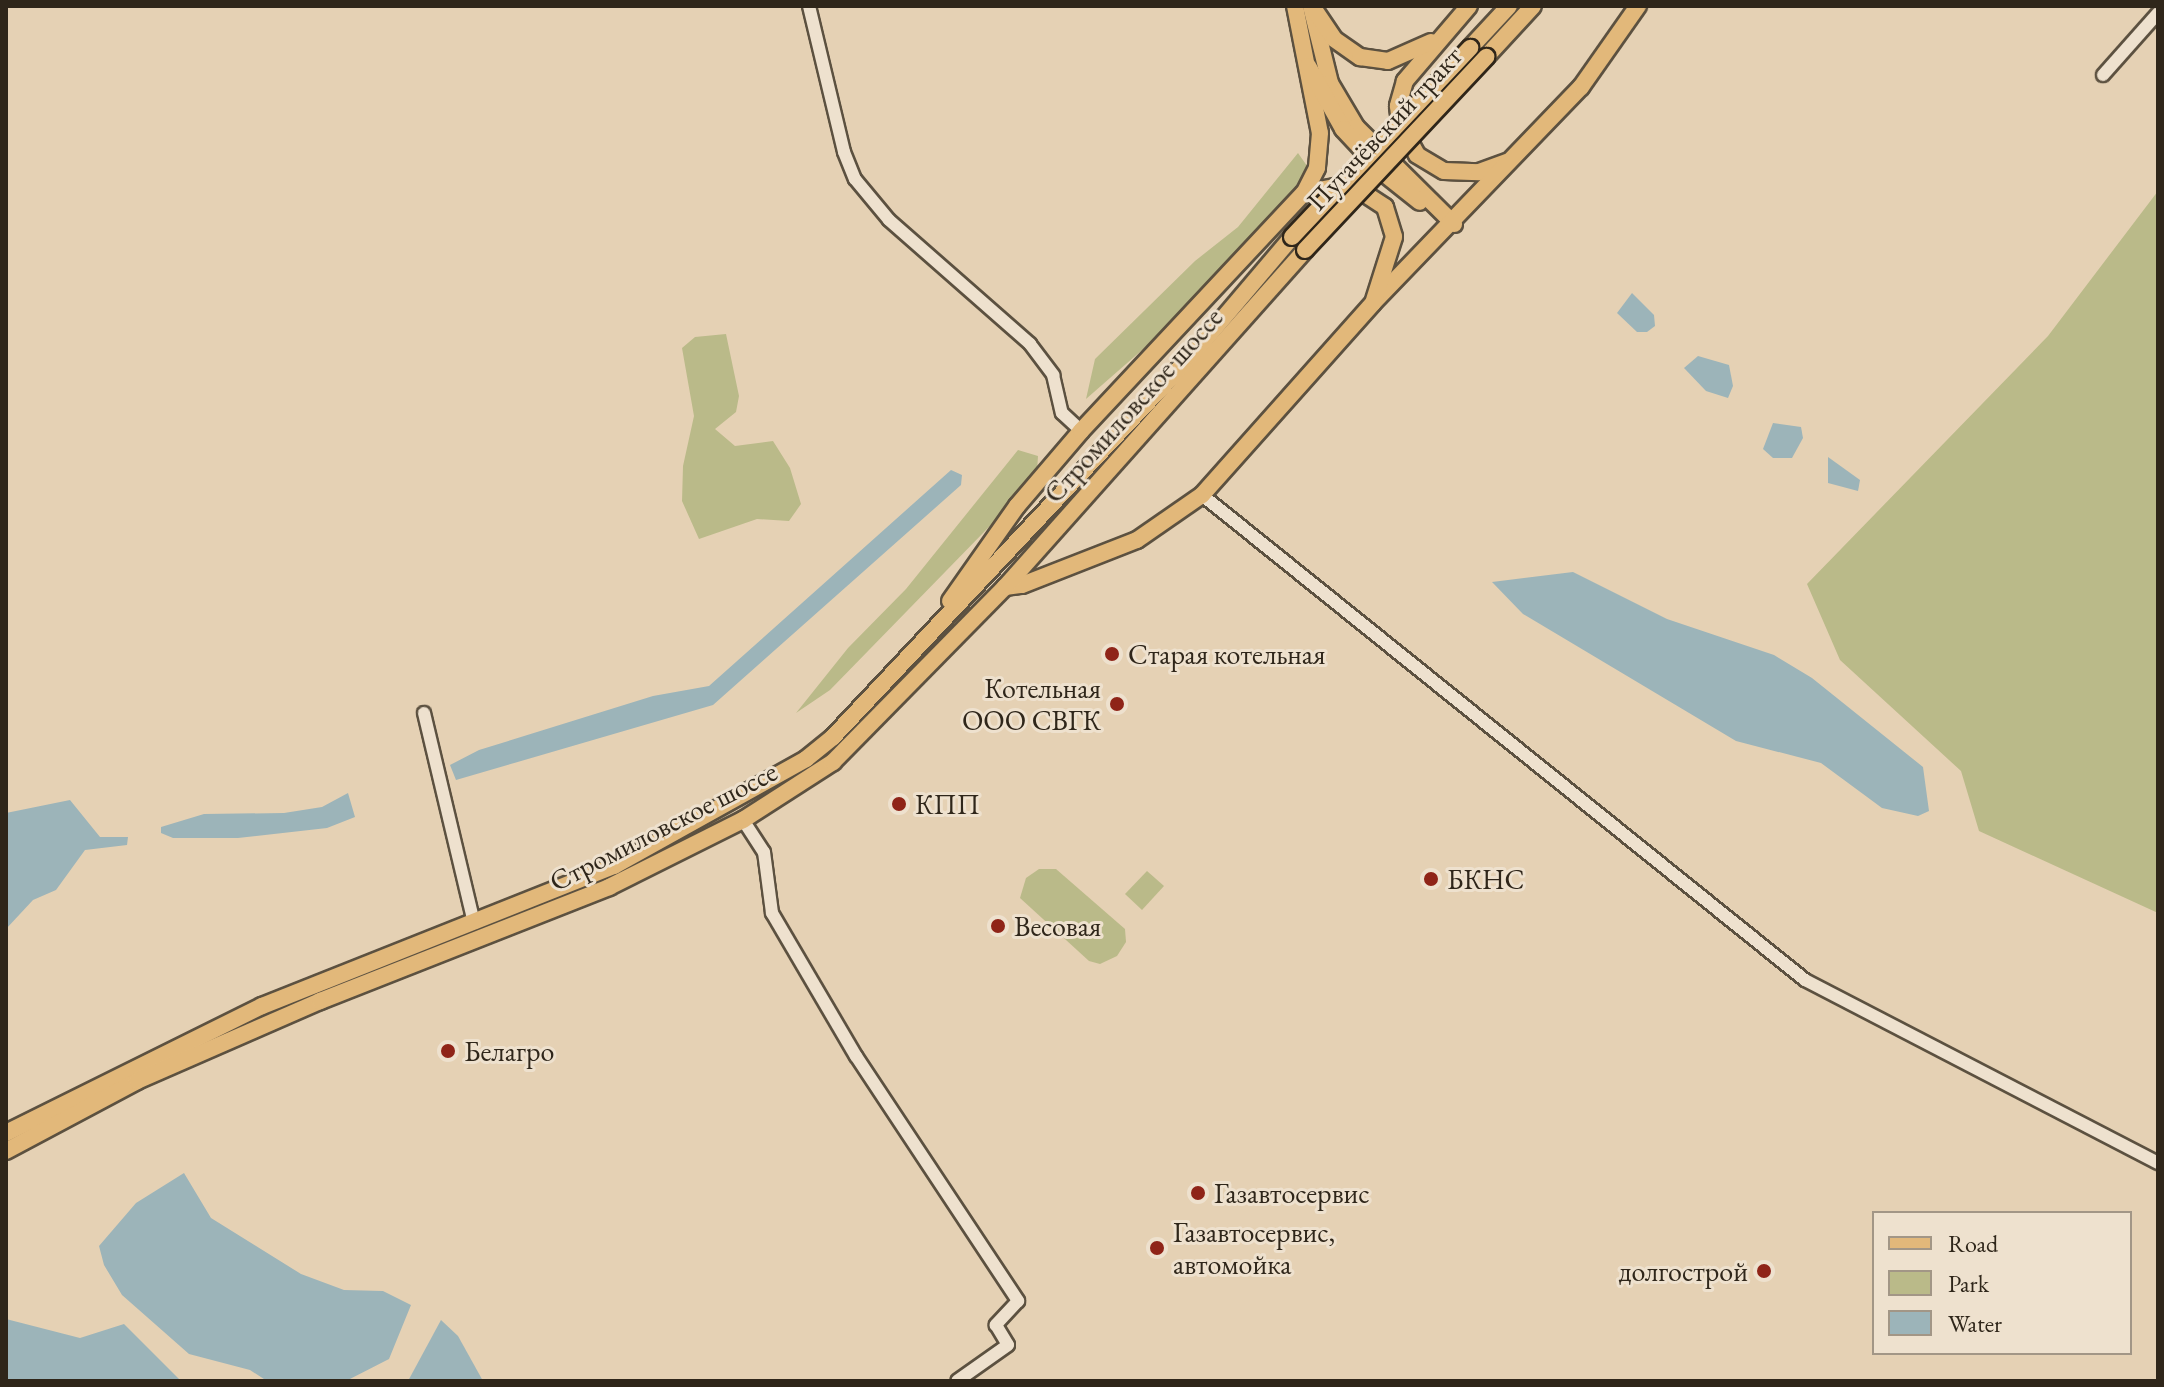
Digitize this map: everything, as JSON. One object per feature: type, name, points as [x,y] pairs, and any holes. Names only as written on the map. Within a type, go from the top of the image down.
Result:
[{"type":"main road","points":[[914,651],[1017,506],[1081,431],[1304,193],[1321,151],[1295,6]]},
{"type":"main road","points":[[1312,6],[1330,83],[1356,127],[1454,224]]},
{"type":"main road","points":[[1312,6],[1334,39],[1360,57],[1402,58],[1439,37]]},
{"type":"main road","points":[[1469,6],[1439,37],[1400,93],[1400,124],[1408,143],[1429,164],[1459,174],[1512,160]]},
{"type":"main road","name":"Пугачёвский тракт","points":[[1292,237],[1509,6]]},
{"type":"main road","name":"Пугачёвский тракт","points":[[1305,250],[1533,6]]},
{"type":"main road","points":[[1005,587],[1022,585],[1137,540],[1202,495],[1373,303],[1454,224],[1581,87],[1638,6]]},
{"type":"main road","points":[[1308,66],[1331,111],[1361,151],[1454,224]]},
{"type":"main road","points":[[1304,193],[1350,184],[1385,207],[1392,221],[1393,252],[1373,303]]},
{"type":"main road","name":"Стромиловское шоссе","points":[[6,1133],[262,1006],[614,866],[806,759],[914,651],[1192,355],[1292,237]]},
{"type":"main road","name":"Стромиловское шоссе","points":[[6,1151],[137,1081],[320,1001],[540,918],[743,820],[833,762],[1005,587],[1305,250]]},
{"type":"street","points":[[809,6],[844,152],[855,179],[889,220],[1030,344],[1053,375],[1062,413],[1081,431]]},
{"type":"street","points":[[2103,75],[2158,13]]},
{"type":"street","points":[[1202,495],[1805,980],[2158,1163]]},
{"type":"street","points":[[424,713],[474,923]]},
{"type":"street","points":[[743,820],[764,852],[772,913],[856,1056],[1018,1301],[996,1325],[1008,1345],[957,1381]]},
{"type":"green space","points":[[1298,153],[1312,173],[1166,329],[1086,399],[1095,359],[1195,261],[1238,227]]},
{"type":"green space","points":[[2158,191],[2158,913],[1979,831],[1961,771],[1840,660],[1807,584],[2048,336]]},
{"type":"green space","points":[[726,334],[739,396],[736,412],[715,429],[735,446],[773,441],[790,468],[801,504],[789,521],[757,519],[699,539],[682,501],[683,466],[694,416],[682,348],[695,337]]},
{"type":"green space","points":[[1018,450],[1038,456],[1037,472],[1023,492],[830,690],[796,713],[848,648],[906,589]]},
{"type":"green space","points":[[1039,869],[1056,869],[1125,929],[1126,942],[1117,956],[1100,964],[1089,961],[1020,898],[1026,878]]},
{"type":"green space","points":[[1147,871],[1164,886],[1142,910],[1125,894]]},
{"type":"water","points":[[1632,293],[1654,315],[1655,326],[1647,332],[1637,332],[1617,313]]},
{"type":"water","points":[[1698,356],[1729,365],[1733,386],[1728,398],[1706,391],[1684,368]]},
{"type":"water","points":[[1773,423],[1801,427],[1803,438],[1792,458],[1773,458],[1763,449]]},
{"type":"water","points":[[1828,457],[1860,480],[1858,491],[1828,483]]},
{"type":"water","points":[[951,470],[962,475],[961,485],[713,705],[456,780],[450,765],[479,750],[653,696],[709,686]]},
{"type":"water","points":[[1573,572],[1667,619],[1774,655],[1812,678],[1923,767],[1929,811],[1918,816],[1882,808],[1821,763],[1736,741],[1523,614],[1492,582]]},
{"type":"water","points":[[348,793],[355,817],[327,828],[238,838],[173,838],[161,833],[161,827],[204,814],[284,813],[322,807]]},
{"type":"water","points":[[70,800],[100,837],[128,837],[127,845],[85,850],[56,890],[33,900],[6,929],[6,813]]},
{"type":"water","points":[[184,1173],[211,1218],[301,1274],[344,1290],[383,1291],[411,1305],[389,1359],[346,1381],[267,1381],[250,1370],[189,1354],[122,1295],[104,1265],[99,1246],[136,1203]]},
{"type":"water","points":[[6,1319],[80,1338],[124,1324],[181,1381],[6,1381]]},
{"type":"water","points":[[441,1320],[458,1336],[483,1381],[408,1381]]},
{"type":"place","name":"Старая котельная","points":[[1112,654]]},
{"type":"place","name":"Котельная ООО СВГК","points":[[1117,704]]},
{"type":"place","name":"КПП","points":[[899,804]]},
{"type":"place","name":"БКНС","points":[[1431,879]]},
{"type":"place","name":"Весовая","points":[[998,926]]},
{"type":"place","name":"Белагро","points":[[448,1051]]},
{"type":"place","name":"Газавтосервис","points":[[1198,1193]]},
{"type":"place","name":"Газавтосервис, автомойка","points":[[1157,1248]]},
{"type":"place","name":"долгострой","points":[[1764,1271]]}]
